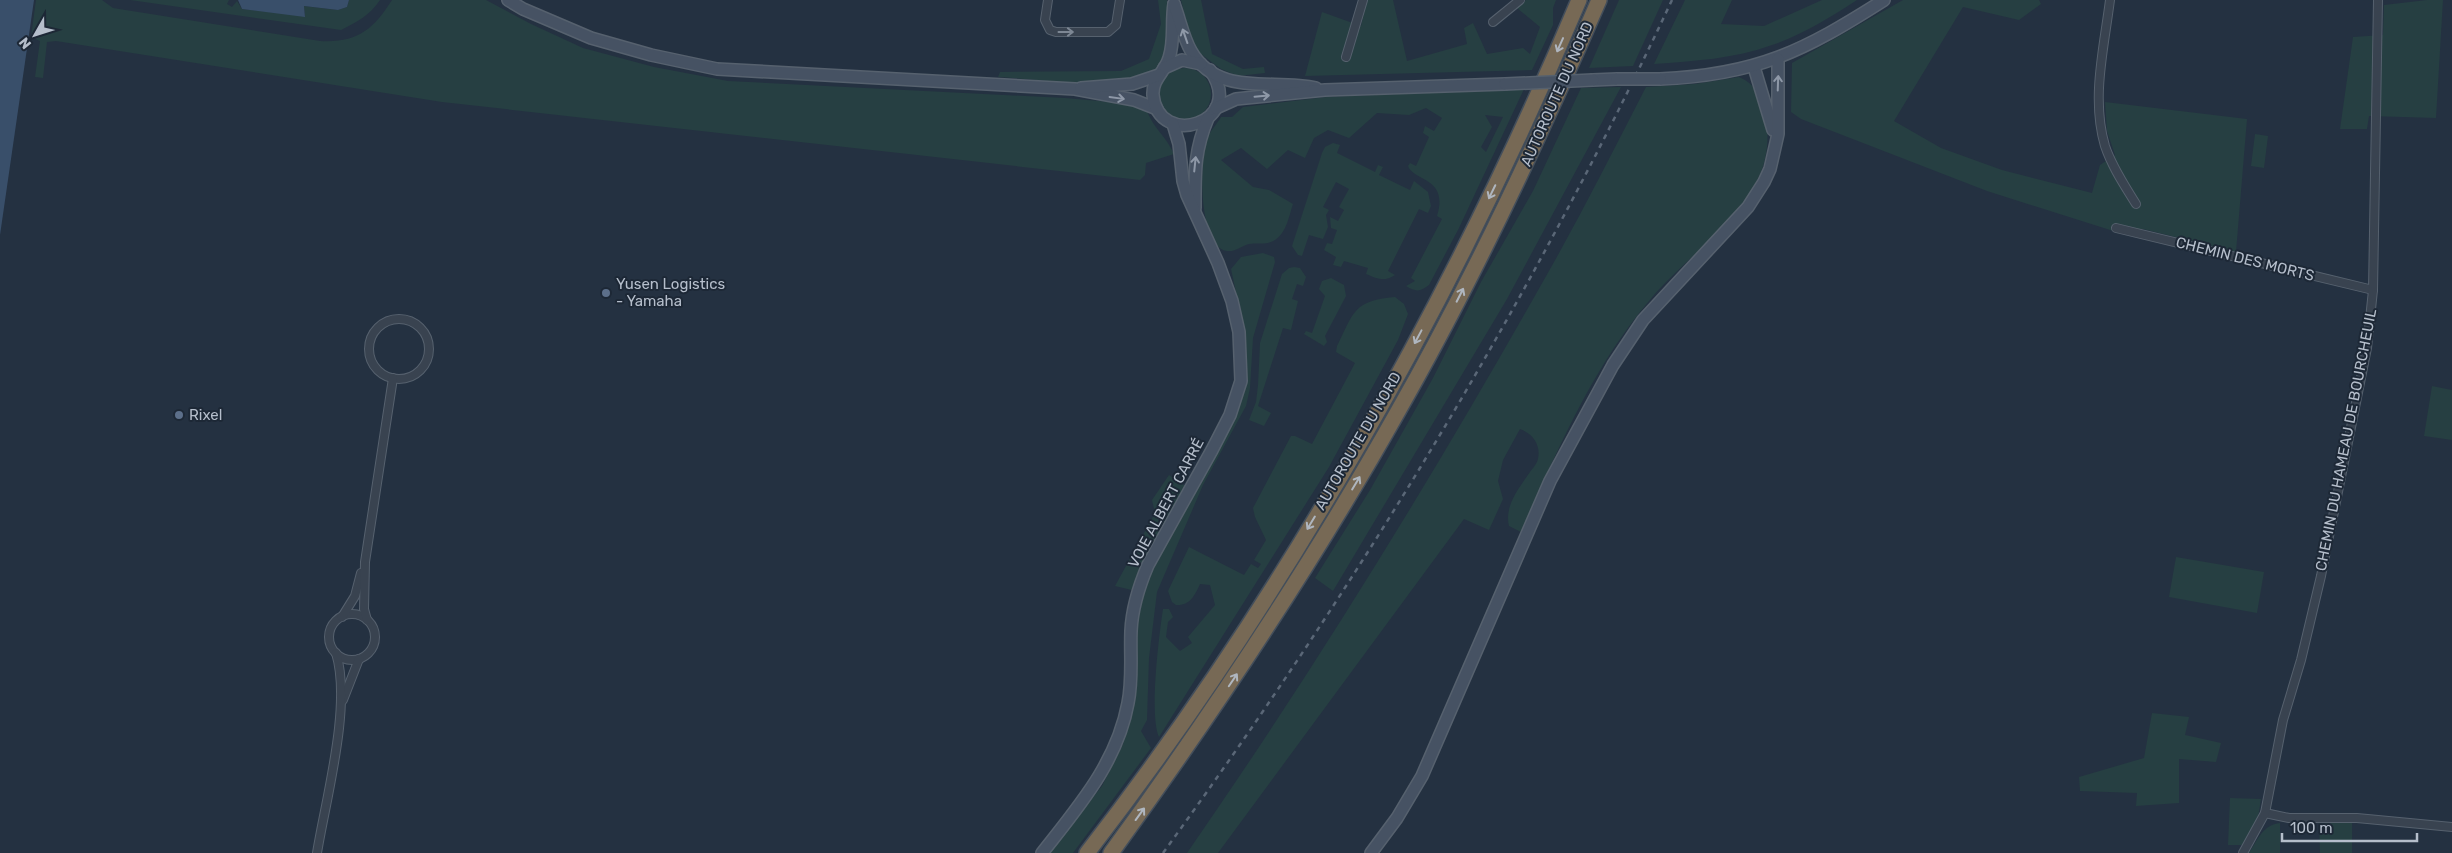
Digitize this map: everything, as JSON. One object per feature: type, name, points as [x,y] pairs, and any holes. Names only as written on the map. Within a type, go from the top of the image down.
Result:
[{"type":"highway","name":"AUTOROUTE DU NORD","points":[[1087,853],[1156,760],[1237,640],[1351,457],[1466,244],[1525,124],[1579,0]]},
{"type":"highway","name":"AUTOROUTE DU NORD","points":[[1111,853],[1182,755],[1257,644],[1327,532],[1393,420],[1495,227],[1541,133],[1599,0]]},
{"type":"street","points":[[508,0],[591,38],[652,55],[717,69],[1075,89],[1134,100],[1157,109],[1173,124],[1188,126],[1202,122],[1216,108],[1236,99],[1324,90],[1709,75],[1754,67],[1778,59],[1815,42],[1884,0]]},
{"type":"street","points":[[1048,0],[1045,20],[1050,30],[1091,32],[1108,32],[1115,29],[1120,0]]},
{"type":"street","points":[[1346,57],[1363,0]]},
{"type":"street","points":[[1494,22],[1520,0]]},
{"type":"street","points":[[2110,0],[2100,72],[2101,122],[2105,146],[2114,168],[2136,204]]},
{"type":"street","name":"CHEMIN DU HAMEAU DE BOURCHEUIL","points":[[2243,853],[2265,814],[2283,720],[2301,660],[2321,576],[2367,348],[2374,290],[2378,0]]},
{"type":"street","points":[[1157,109],[1153,88],[1170,57],[1173,2]]},
{"type":"street","points":[[1173,2],[1192,53],[1206,67],[1219,88],[1216,108]]},
{"type":"street","points":[[1371,853],[1397,818],[1429,761],[1550,481],[1613,365],[1643,320],[1748,208],[1770,169],[1778,134],[1778,59]]},
{"type":"street","points":[[1075,89],[1132,84],[1161,72],[1182,60],[1206,67],[1226,79],[1246,84],[1306,85],[1324,90]]},
{"type":"street","points":[[1754,67],[1776,141]]},
{"type":"street","name":"VOIE ALBERT CARRÉ","points":[[1196,212],[1195,161],[1198,144],[1208,118]]},
{"type":"street","name":"VOIE ALBERT CARRÉ","points":[[1042,853],[1094,787],[1120,736],[1128,704],[1131,630],[1140,584],[1148,565],[1212,450],[1238,395],[1241,364],[1239,332],[1232,301],[1183,181],[1179,144],[1173,124]]},
{"type":"street","name":"CHEMIN DES MORTS","points":[[2116,228],[2374,290]]},
{"type":"street","points":[[403,318],[412,321],[421,328],[429,345],[429,353],[426,362],[415,374],[404,379],[393,378],[380,372],[372,363],[368,346],[376,328],[385,322],[403,318]]},
{"type":"street","points":[[336,654],[345,659],[359,659],[368,654],[374,644],[375,634],[367,620],[364,609],[365,562],[393,378]]},
{"type":"street","points":[[317,853],[341,704],[341,668],[336,654],[330,645],[330,634],[333,625],[342,617],[355,596],[365,562]]},
{"type":"street","points":[[342,617],[354,614],[367,620]]},
{"type":"street","points":[[341,704],[359,659]]},
{"type":"street","points":[[2265,814],[2289,818],[2357,818],[2452,827]]},
{"type":"green space","points":[[36,0],[102,0],[113,8],[320,41],[333,41],[354,37],[371,27],[392,0],[486,0],[531,24],[583,48],[654,67],[728,81],[1065,98],[1133,104],[1146,108],[1152,121],[1174,154],[1146,163],[1145,175],[1140,180],[442,102],[56,41],[47,42],[43,78],[35,77],[40,41],[31,37]]},
{"type":"green space","points":[[130,0],[229,0],[227,4],[232,7],[237,1],[242,9],[305,16],[304,6],[338,10],[347,7],[349,0],[380,0],[363,18],[341,30]]},
{"type":"green space","points":[[1158,0],[1167,0],[1167,55],[1151,72],[1118,82],[1098,83],[1055,82],[998,77],[1000,72],[1121,71],[1149,59],[1161,24]]},
{"type":"green space","points":[[1181,0],[1201,0],[1212,54],[1243,69],[1264,67],[1265,73],[1238,76],[1221,69],[1193,48]]},
{"type":"green space","points":[[1367,0],[1393,0],[1407,61],[1467,44],[1464,28],[1473,23],[1487,54],[1523,48],[1530,54],[1540,27],[1517,8],[1526,0],[1556,0],[1553,8],[1553,25],[1532,70],[1305,76],[1322,12],[1361,26]]},
{"type":"green space","points":[[1619,0],[1663,0],[1633,66],[1589,68]]},
{"type":"green space","points":[[1685,0],[1732,0],[1721,24],[1764,26],[1822,0],[1857,0],[1805,31],[1758,50],[1714,59],[1654,64]]},
{"type":"green space","points":[[1903,0],[2039,0],[2041,4],[2019,20],[1963,7],[1894,121],[1941,148],[2002,170],[2092,193],[2100,165],[2115,155],[2107,131],[2105,102],[2247,119],[2236,252],[2143,229],[2126,235],[1987,191],[1801,119],[1791,112],[1792,63]]},
{"type":"green space","points":[[2443,0],[2436,118],[2369,116],[2367,129],[2340,129],[2353,37],[2383,35],[2384,5]]},
{"type":"green space","points":[[1180,68],[1190,68],[1204,75],[1211,89],[1211,99],[1204,113],[1190,120],[1180,120],[1170,116],[1163,109],[1159,99],[1159,89],[1163,79],[1170,72]]},
{"type":"green space","points":[[1739,77],[1750,84],[1758,93],[1763,106],[1768,135],[1767,149],[1760,174],[1738,210],[1663,285],[1610,354],[1562,442],[1521,532],[1509,526],[1509,511],[1517,491],[1537,463],[1539,454],[1537,445],[1532,437],[1520,429],[1503,460],[1498,481],[1503,499],[1489,530],[1464,519],[1218,853],[1187,853],[1328,641],[1417,497],[1503,352],[1558,254],[1646,87],[1695,84]]},
{"type":"green space","points":[[1621,87],[1507,299],[1333,591],[1315,578],[1370,490],[1433,378],[1481,282],[1533,191],[1581,88]]},
{"type":"green space","points":[[1524,89],[1459,228],[1429,285],[1423,289],[1415,290],[1406,286],[1415,281],[1411,278],[1442,219],[1437,216],[1439,203],[1435,187],[1411,171],[1408,166],[1410,163],[1416,166],[1429,137],[1423,133],[1425,126],[1434,131],[1442,118],[1426,108],[1409,115],[1377,113],[1349,138],[1328,130],[1314,138],[1305,158],[1288,150],[1267,169],[1241,148],[1221,160],[1253,187],[1269,190],[1293,204],[1288,222],[1283,232],[1274,241],[1249,244],[1233,251],[1227,251],[1217,246],[1211,235],[1203,201],[1204,149],[1210,133],[1221,117],[1232,117],[1243,107],[1326,97]],"holes":[[[1485,115],[1503,117],[1486,152],[1481,147],[1492,127]]]},
{"type":"green space","points":[[2255,134],[2268,136],[2264,168],[2251,166]]},
{"type":"green space","points":[[1333,143],[1340,145],[1337,153],[1375,172],[1378,165],[1383,167],[1379,175],[1410,190],[1414,181],[1428,192],[1431,206],[1428,213],[1419,209],[1388,271],[1395,275],[1391,277],[1381,279],[1374,277],[1366,274],[1368,268],[1344,261],[1341,267],[1333,265],[1336,257],[1324,250],[1327,243],[1332,244],[1337,230],[1331,228],[1330,217],[1338,221],[1344,210],[1339,207],[1349,189],[1336,182],[1323,207],[1329,210],[1326,215],[1328,227],[1323,239],[1309,235],[1302,256],[1298,255],[1292,246],[1322,153],[1325,147]]},
{"type":"green space","points":[[1263,253],[1274,257],[1275,262],[1253,338],[1250,388],[1246,406],[1203,485],[1157,592],[1149,658],[1147,720],[1141,731],[1151,748],[1073,853],[1049,853],[1102,786],[1123,744],[1137,683],[1137,625],[1144,593],[1115,586],[1155,513],[1152,500],[1169,475],[1193,491],[1245,377],[1245,334],[1231,269],[1241,257]]},
{"type":"green space","points":[[1289,268],[1300,268],[1306,277],[1303,286],[1297,284],[1292,299],[1298,301],[1291,330],[1283,328],[1258,406],[1271,413],[1264,426],[1249,420],[1256,402],[1260,343],[1282,274]]},
{"type":"green space","points":[[1331,278],[1344,285],[1346,296],[1325,336],[1327,342],[1324,346],[1304,334],[1306,331],[1312,333],[1325,296],[1319,289],[1322,281]]},
{"type":"green space","points":[[1395,297],[1404,304],[1408,314],[1398,340],[1329,467],[1159,737],[1156,727],[1155,694],[1157,655],[1163,609],[1169,609],[1173,617],[1168,622],[1166,637],[1180,651],[1192,643],[1188,637],[1215,605],[1210,585],[1200,584],[1194,596],[1185,604],[1176,605],[1172,602],[1168,591],[1189,547],[1244,575],[1251,564],[1258,568],[1261,564],[1254,560],[1266,540],[1255,517],[1253,508],[1291,436],[1312,444],[1355,363],[1336,352],[1337,346],[1352,317],[1363,305]]},
{"type":"green space","points":[[2432,386],[2452,390],[2452,440],[2424,436]]},
{"type":"green space","points":[[2176,557],[2264,572],[2257,613],[2169,597]]},
{"type":"green space","points":[[2152,713],[2189,717],[2185,735],[2221,743],[2216,762],[2179,759],[2179,803],[2136,806],[2137,793],[2080,791],[2079,777],[2144,758]]},
{"type":"green space","points":[[2230,798],[2261,799],[2258,818],[2244,845],[2228,845]]},
{"type":"green space","points":[[2319,822],[2352,822],[2352,853],[2320,853]]},
{"type":"green space","points":[[2280,823],[2280,853],[2249,853],[2265,830],[2274,824]]},
{"type":"water","points":[[0,0],[34,0],[0,235]]},
{"type":"water","points":[[238,0],[349,0],[347,7],[338,10],[304,6],[305,17],[242,9]]},
{"type":"railway","points":[[1163,853],[1305,649],[1373,544],[1438,438],[1560,222],[1618,112],[1672,0]]},
{"type":"place","name":"Yusen Logistics - Yamaha","points":[[606,293]]},
{"type":"place","name":"Rixel","points":[[179,415]]}]
